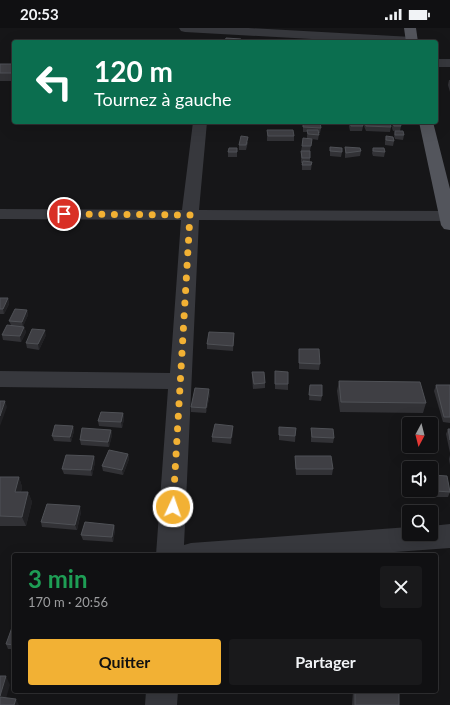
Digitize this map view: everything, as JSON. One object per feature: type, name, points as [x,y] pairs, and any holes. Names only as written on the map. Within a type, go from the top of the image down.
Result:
[{"type":"main road","points":[[410,28],[412,40]]},
{"type":"main road","points":[[426,124],[449,219]]},
{"type":"street","points":[[185,28],[380,40]]},
{"type":"street","points":[[185,28],[191,40]]},
{"type":"street","points":[[438,63],[450,63]]},
{"type":"street","points":[[170,553],[190,215],[200,124]]},
{"type":"street","points":[[0,214],[449,219]]},
{"type":"street","points":[[0,379],[180,381]]},
{"type":"street","points":[[218,553],[450,536]]},
{"type":"street","points":[[161,705],[162,693]]},
{"type":"building","points":[[226,38],[241,39],[241,40],[225,40]]},
{"type":"building","points":[[0,64],[12,64],[12,73],[0,73]]},
{"type":"building","points":[[303,124],[320,124],[321,128],[303,127]]},
{"type":"building","points":[[350,124],[362,124],[363,126],[351,126]]},
{"type":"building","points":[[366,124],[390,124],[391,127],[366,126]]},
{"type":"building","points":[[393,124],[400,124],[401,126],[394,126]]},
{"type":"building","points":[[267,130],[293,130],[294,136],[268,136]]},
{"type":"building","points":[[307,130],[318,130],[319,135],[308,134]]},
{"type":"building","points":[[395,131],[403,131],[404,135],[395,135]]},
{"type":"building","points":[[241,136],[248,137],[246,145],[239,145]]},
{"type":"building","points":[[386,136],[393,137],[394,141],[386,140]]},
{"type":"building","points":[[303,138],[312,139],[311,146],[302,146]]},
{"type":"building","points":[[330,147],[342,148],[342,152],[330,151]]},
{"type":"building","points":[[345,147],[360,148],[361,151],[346,153]]},
{"type":"building","points":[[229,148],[237,148],[237,152],[228,152]]},
{"type":"building","points":[[373,148],[384,148],[385,152],[373,151]]},
{"type":"building","points":[[301,151],[310,151],[310,158],[302,158]]},
{"type":"building","points":[[303,161],[312,162],[311,165],[302,165]]},
{"type":"building","points":[[0,298],[8,298],[3,309],[0,309]]},
{"type":"building","points":[[15,309],[27,310],[22,322],[9,321]]},
{"type":"building","points":[[7,325],[24,327],[20,336],[2,335]]},
{"type":"building","points":[[32,329],[45,330],[38,344],[26,343]]},
{"type":"building","points":[[209,332],[234,333],[233,346],[207,344]]},
{"type":"building","points":[[299,349],[319,349],[320,364],[299,363]]},
{"type":"building","points":[[275,371],[288,372],[288,384],[275,384]]},
{"type":"building","points":[[252,372],[264,372],[265,383],[254,384]]},
{"type":"building","points":[[339,381],[420,382],[426,403],[341,402]]},
{"type":"building","points":[[310,385],[322,385],[322,396],[309,395]]},
{"type":"building","points":[[436,385],[450,385],[450,417],[444,417]]},
{"type":"building","points":[[195,388],[209,389],[206,408],[191,407]]},
{"type":"building","points":[[0,401],[5,401],[0,416]]},
{"type":"building","points":[[101,412],[123,413],[121,422],[98,421]]},
{"type":"building","points":[[215,424],[233,426],[231,438],[212,437]]},
{"type":"building","points":[[55,425],[73,426],[70,437],[52,436]]},
{"type":"building","points":[[279,427],[296,428],[295,436],[279,435]]},
{"type":"building","points":[[82,428],[111,430],[108,442],[80,440]]},
{"type":"building","points":[[311,428],[333,429],[334,438],[312,437]]},
{"type":"building","points":[[448,429],[450,429],[450,440]]},
{"type":"building","points":[[109,450],[128,454],[122,470],[102,466]]},
{"type":"building","points":[[66,455],[94,456],[91,470],[62,469]]},
{"type":"building","points":[[295,456],[331,456],[333,469],[296,469]]},
{"type":"building","points":[[438,475],[447,476],[450,492],[438,491]]},
{"type":"building","points":[[0,477],[19,477],[15,492],[28,492],[22,517],[0,516]]},
{"type":"building","points":[[47,504],[80,506],[75,525],[41,522]]},
{"type":"building","points":[[85,522],[114,525],[112,537],[81,535]]},
{"type":"building","points":[[12,628],[12,645],[6,644]]},
{"type":"building","points":[[0,676],[6,676],[0,696]]},
{"type":"building","points":[[355,693],[399,693],[399,705],[355,705]]},
{"type":"building","points":[[0,697],[16,699],[14,705],[0,705]]},
{"type":"route","points":[[64,214],[190,215],[173,507]]}]
